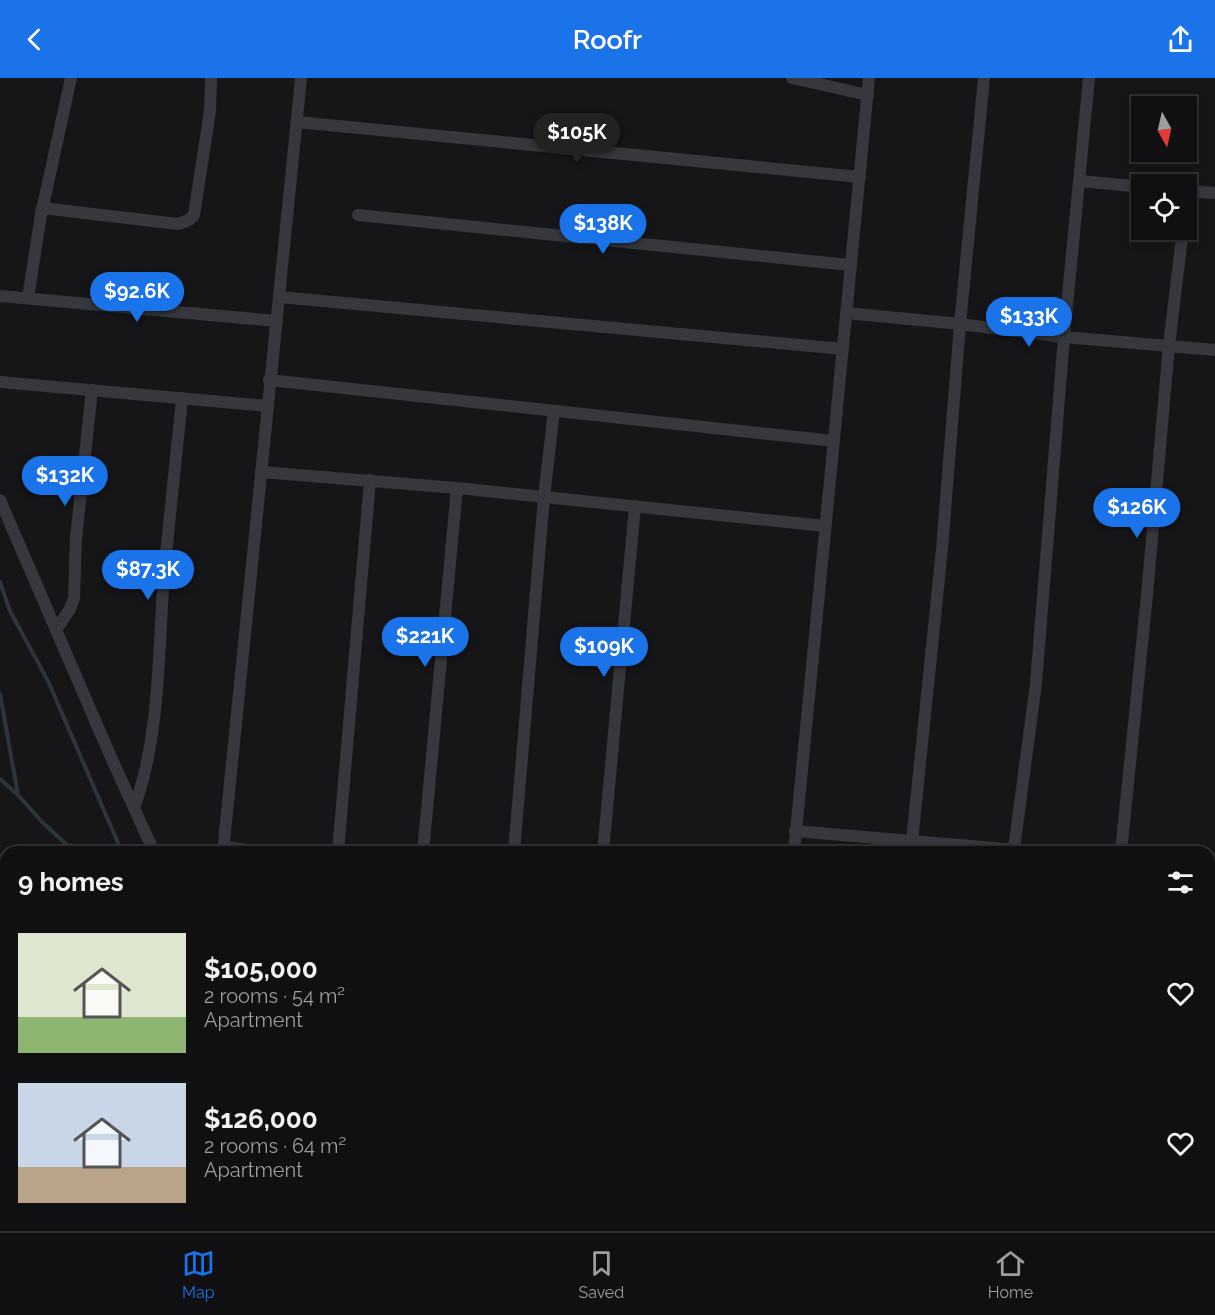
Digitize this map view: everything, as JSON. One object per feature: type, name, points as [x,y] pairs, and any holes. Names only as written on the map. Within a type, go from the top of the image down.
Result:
[{"type":"street","points":[[25,298],[71,78]]},
{"type":"street","points":[[42,208],[178,224],[189,220],[194,215],[199,189],[210,111],[211,78]]},
{"type":"street","points":[[223,846],[301,78]]},
{"type":"street","points":[[792,78],[867,94]]},
{"type":"street","points":[[794,846],[869,78]]},
{"type":"street","points":[[912,841],[942,549],[960,324],[984,78]]},
{"type":"street","points":[[1014,846],[1036,683],[1064,337],[1089,78]]},
{"type":"street","points":[[297,122],[860,177]]},
{"type":"street","points":[[1080,181],[1131,186]]},
{"type":"street","points":[[1197,194],[1215,193]]},
{"type":"street","points":[[358,215],[850,265]]},
{"type":"street","points":[[1121,846],[1147,596],[1169,345],[1182,240]]},
{"type":"street","points":[[0,296],[276,321]]},
{"type":"street","points":[[279,297],[843,349]]},
{"type":"street","points":[[846,313],[1064,337],[1215,350]]},
{"type":"street","points":[[269,380],[834,441]]},
{"type":"street","points":[[0,382],[267,406]]},
{"type":"street","points":[[56,630],[70,609],[74,598],[76,538],[92,390]]},
{"type":"street","points":[[134,808],[148,756],[156,700],[165,567],[182,398]]},
{"type":"street","points":[[515,846],[544,497],[554,411]]},
{"type":"street","points":[[261,472],[457,488],[825,526]]},
{"type":"street","points":[[339,846],[370,480]]},
{"type":"street","points":[[424,846],[457,488]]},
{"type":"street","points":[[0,500],[149,846]]},
{"type":"street","points":[[604,846],[635,507]]},
{"type":"street","points":[[795,831],[976,846]]},
{"type":"waterway","points":[[0,582],[10,611],[48,681],[119,846]]},
{"type":"waterway","points":[[0,694],[18,795],[42,822],[67,845],[73,846]]},
{"type":"waterway","points":[[0,779],[17,794]]}]
